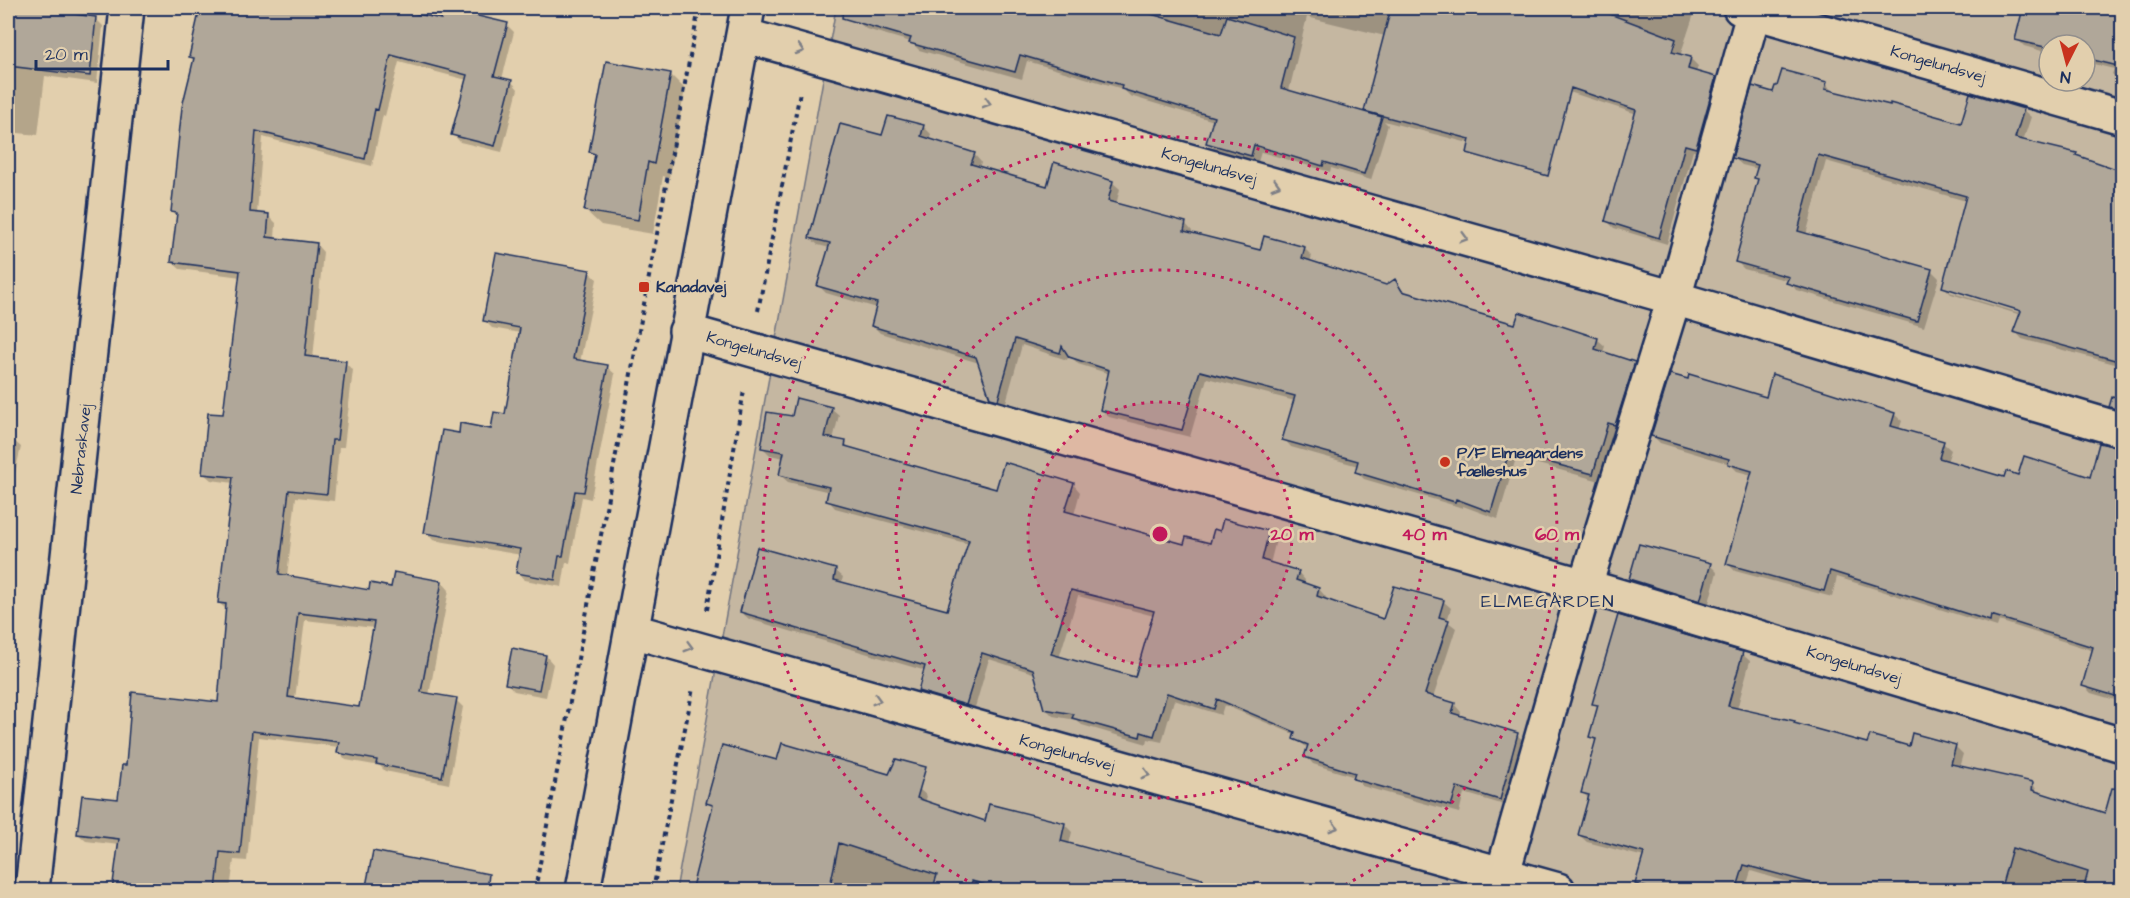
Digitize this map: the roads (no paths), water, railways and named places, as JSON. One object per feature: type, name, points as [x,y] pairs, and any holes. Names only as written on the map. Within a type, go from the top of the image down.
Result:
[{"type":"street","name":"Nebraskavej","points":[[33,891],[127,8]]},
{"type":"street","name":"Kongelundsvej","points":[[1500,882],[1585,586],[1674,297],[1747,9],[2122,117]]},
{"type":"street","name":"Kongelundsvej","points":[[583,891],[633,631],[686,331],[746,21],[808,52],[1674,297],[2122,430]]},
{"type":"street","name":"Kongelundsvej","points":[[686,331],[1585,586],[2122,745]]},
{"type":"street","name":"Kongelundsvej","points":[[633,631],[1500,882],[1558,891]]},
{"type":"place","name":"Kanadavej","points":[[644,287]]},
{"type":"place","name":"P/F Elmegårdens fælleshus","points":[[1445,462]]},
{"type":"district","name":"ELMEGÅRDEN","points":[[1548,601]]}]
